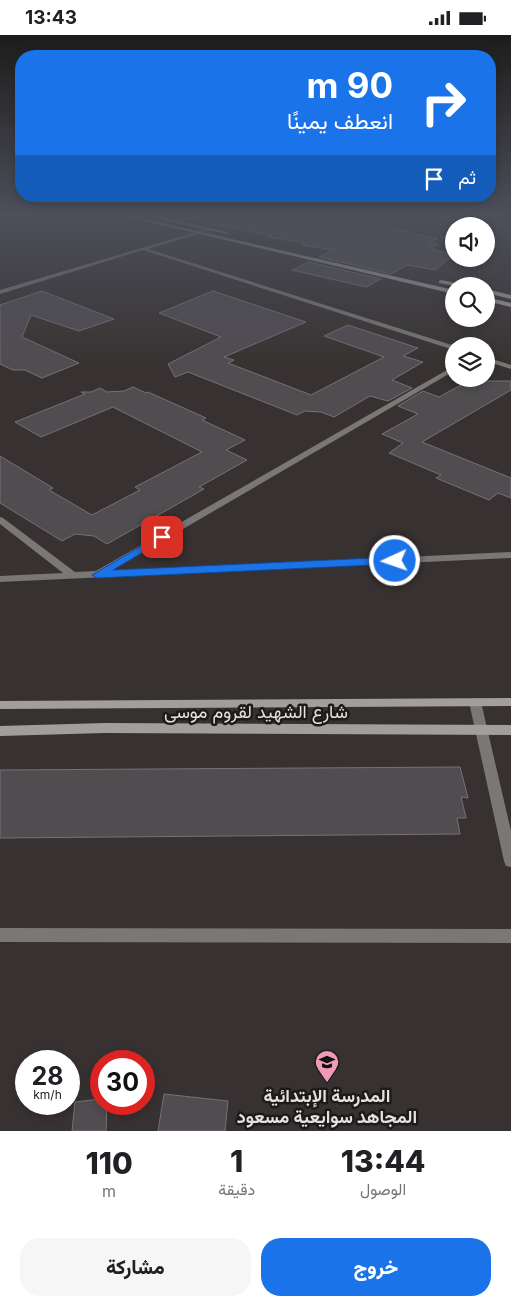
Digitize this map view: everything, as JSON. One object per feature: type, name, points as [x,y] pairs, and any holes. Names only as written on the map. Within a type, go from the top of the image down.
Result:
[{"type":"street","points":[[0,292],[87,266]]},
{"type":"street","points":[[198,266],[445,345]]},
{"type":"street","points":[[339,266],[445,290]]},
{"type":"street","points":[[371,266],[414,276]]},
{"type":"street","points":[[433,280],[445,282]]},
{"type":"street","points":[[495,293],[511,297]]},
{"type":"street","points":[[495,301],[511,305]]},
{"type":"street","points":[[495,362],[511,367]]},
{"type":"street","points":[[97,575],[445,373]]},
{"type":"street","points":[[0,520],[73,576]]},
{"type":"street","points":[[0,579],[511,555]]},
{"type":"street","points":[[475,702],[511,861]]},
{"type":"street","name":"شارع الشهيد لقروم موسى","points":[[0,705],[511,702]]},
{"type":"street","name":"شارع الشهيد لقروم موسى","points":[[0,731],[104,728],[511,730]]},
{"type":"street","points":[[0,935],[511,936]]},
{"type":"building","points":[[300,266],[327,266],[381,279],[366,287],[292,270]]},
{"type":"building","points":[[358,266],[405,266],[391,274]]},
{"type":"building","points":[[413,266],[440,266],[435,270]]},
{"type":"building","points":[[42,291],[114,319],[79,331],[31,315],[22,337],[79,363],[42,378],[25,370],[13,370],[0,364],[0,305]]},
{"type":"building","points":[[213,291],[306,322],[224,357],[234,360],[228,363],[311,395],[384,357],[324,336],[348,325],[418,348],[403,356],[423,362],[392,380],[412,388],[388,401],[370,396],[334,417],[321,412],[305,411],[297,415],[188,372],[175,377],[168,364],[221,337],[159,313]]},
{"type":"building","points":[[495,381],[511,381],[511,390],[422,442],[511,478],[511,498],[498,493],[489,500],[436,478],[441,475],[389,453],[403,443],[382,434],[418,414],[398,406],[423,391],[439,397],[457,387],[495,387]]},
{"type":"building","points":[[133,387],[206,418],[202,420],[245,440],[226,450],[247,460],[199,487],[204,489],[107,544],[94,536],[75,534],[62,541],[0,503],[0,456],[53,488],[49,490],[92,515],[140,490],[135,487],[202,452],[113,407],[41,437],[15,422],[85,394],[81,392],[91,392],[100,388],[107,392],[124,391]]},
{"type":"building","points":[[460,767],[468,798],[461,797],[466,818],[457,818],[460,834],[0,838],[0,770]]},
{"type":"building","points":[[164,1094],[228,1101],[225,1131],[158,1131]]},
{"type":"building","points":[[90,1100],[90,1115],[107,1115],[106,1131],[72,1131],[74,1115],[80,1115],[80,1101]]},
{"type":"place","name":"المدرسة الإبتدائية المجاهد سوايعية مسعود","points":[[327,1083]]},
{"type":"route","points":[[162,537],[97,575],[395,561]]}]
